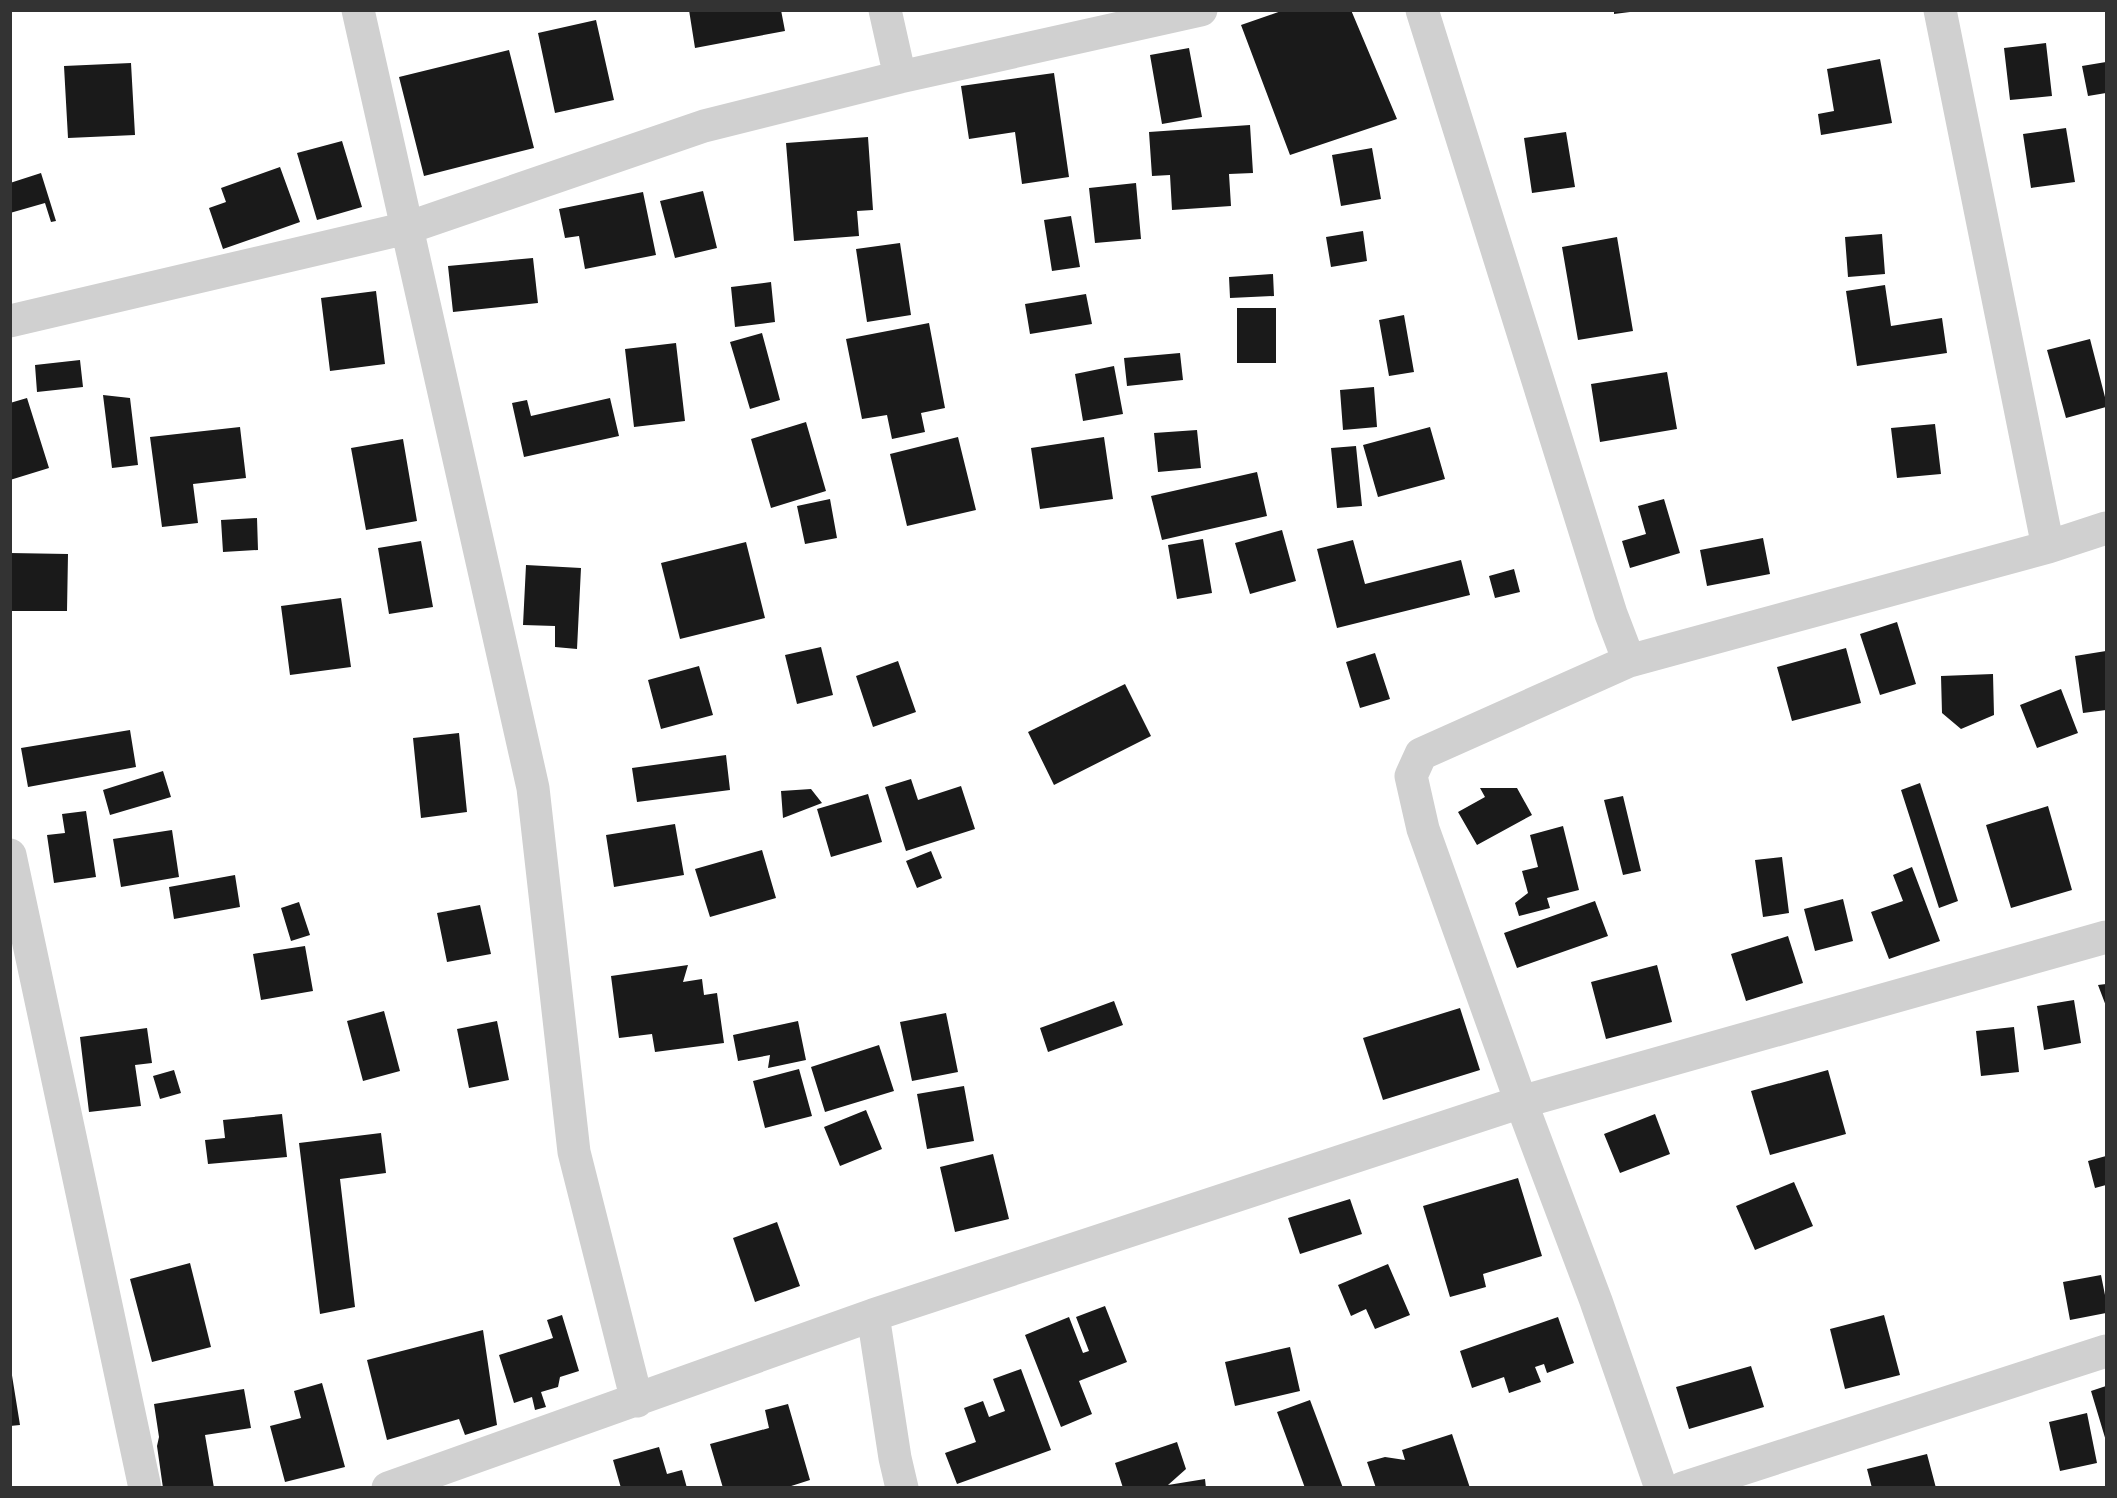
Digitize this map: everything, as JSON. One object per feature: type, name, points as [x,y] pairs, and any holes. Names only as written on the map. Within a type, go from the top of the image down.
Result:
[{"type":"street","points":[[358,10],[533,788],[574,1152],[637,1401]]},
{"type":"street","points":[[885,10],[900,77]]},
{"type":"street","points":[[10,321],[406,228],[704,126],[900,77],[1202,10]]},
{"type":"street","points":[[1422,10],[1608,603],[1629,662]]},
{"type":"street","points":[[1940,10],[2048,547]]},
{"type":"street","points":[[1661,1488],[1596,1301],[1521,1102],[1423,829],[1411,776],[1421,754],[1629,662],[2048,547],[2106,528]]},
{"type":"street","points":[[10,855],[145,1488]]},
{"type":"street","points":[[388,1488],[873,1315],[1521,1102],[2106,937]]},
{"type":"street","points":[[873,1315],[895,1458],[902,1488]]},
{"type":"street","points":[[1683,1488],[2106,1351]]},
{"type":"building","points":[[689,10],[781,10],[785,31],[695,48]]},
{"type":"building","points":[[1284,10],[1351,10],[1397,119],[1290,155],[1241,25]]},
{"type":"building","points":[[1614,10],[1630,10],[1630,12],[1614,14]]},
{"type":"building","points":[[596,20],[614,100],[555,113],[538,33]]},
{"type":"building","points":[[2046,43],[2052,96],[2010,100],[2004,48]]},
{"type":"building","points":[[1189,48],[1202,117],[1162,124],[1150,55]]},
{"type":"building","points":[[509,50],[534,148],[424,176],[399,77]]},
{"type":"building","points":[[1880,59],[1892,123],[1821,135],[1818,114],[1834,111],[1827,69]]},
{"type":"building","points":[[2106,62],[2106,93],[2088,96],[2082,66]]},
{"type":"building","points":[[131,63],[135,135],[68,138],[64,66]]},
{"type":"building","points":[[1054,73],[1069,177],[1022,184],[1015,132],[969,139],[961,86]]},
{"type":"building","points":[[1250,125],[1253,173],[1229,174],[1231,206],[1172,210],[1170,175],[1152,176],[1149,132]]},
{"type":"building","points":[[2066,128],[2075,182],[2031,188],[2023,134]]},
{"type":"building","points":[[1566,132],[1575,187],[1532,193],[1524,138]]},
{"type":"building","points":[[868,137],[873,210],[857,211],[859,236],[794,241],[786,143]]},
{"type":"building","points":[[342,141],[362,207],[317,220],[297,153]]},
{"type":"building","points":[[1372,148],[1381,199],[1341,206],[1332,155]]},
{"type":"building","points":[[280,167],[300,222],[223,249],[209,208],[226,202],[221,188]]},
{"type":"building","points":[[41,173],[56,221],[51,222],[45,203],[10,213],[10,183]]},
{"type":"building","points":[[1136,183],[1141,239],[1095,243],[1089,188]]},
{"type":"building","points":[[703,191],[717,248],[675,258],[660,201]]},
{"type":"building","points":[[643,192],[656,255],[585,269],[579,236],[565,238],[559,209]]},
{"type":"building","points":[[1071,216],[1080,267],[1052,271],[1044,220]]},
{"type":"building","points":[[1363,231],[1367,261],[1331,267],[1326,237]]},
{"type":"building","points":[[1882,234],[1885,274],[1848,277],[1845,237]]},
{"type":"building","points":[[1617,237],[1633,331],[1578,340],[1562,247]]},
{"type":"building","points":[[900,243],[911,315],[867,322],[856,249]]},
{"type":"building","points":[[533,258],[538,303],[453,312],[448,266]]},
{"type":"building","points":[[1273,274],[1274,296],[1230,298],[1229,277]]},
{"type":"building","points":[[771,282],[775,322],[735,327],[731,287]]},
{"type":"building","points":[[1885,285],[1891,326],[1942,318],[1947,353],[1857,366],[1846,291]]},
{"type":"building","points":[[376,291],[385,364],[330,371],[321,298]]},
{"type":"building","points":[[1086,294],[1092,324],[1030,334],[1025,304]]},
{"type":"building","points":[[1237,308],[1276,308],[1276,363],[1237,363]]},
{"type":"building","points":[[1404,315],[1414,372],[1389,376],[1379,320]]},
{"type":"building","points":[[929,323],[945,408],[921,413],[925,432],[892,439],[887,415],[862,419],[846,339]]},
{"type":"building","points":[[762,333],[780,400],[750,409],[730,342]]},
{"type":"building","points":[[2090,339],[2106,407],[2066,418],[2047,350]]},
{"type":"building","points":[[676,343],[685,421],[634,427],[625,349]]},
{"type":"building","points":[[1180,353],[1183,380],[1127,386],[1124,358]]},
{"type":"building","points":[[80,360],[83,387],[37,392],[35,365]]},
{"type":"building","points":[[1114,366],[1123,414],[1083,421],[1075,374]]},
{"type":"building","points":[[1667,372],[1677,429],[1600,442],[1591,384]]},
{"type":"building","points":[[1374,387],[1377,427],[1343,430],[1340,390]]},
{"type":"building","points":[[103,395],[130,398],[138,465],[112,468]]},
{"type":"building","points":[[27,398],[49,468],[10,480],[10,403]]},
{"type":"building","points":[[610,398],[619,436],[524,457],[512,403],[527,400],[531,416]]},
{"type":"building","points":[[806,422],[826,491],[771,508],[751,439]]},
{"type":"building","points":[[1935,424],[1941,474],[1897,478],[1891,428]]},
{"type":"building","points":[[240,427],[246,478],[193,484],[198,523],[162,527],[150,437]]},
{"type":"building","points":[[1430,427],[1445,479],[1378,497],[1363,445]]},
{"type":"building","points":[[1197,430],[1201,468],[1158,472],[1154,433]]},
{"type":"building","points":[[958,437],[976,510],[907,526],[890,454]]},
{"type":"building","points":[[1104,437],[1113,499],[1040,509],[1031,448]]},
{"type":"building","points":[[403,439],[417,521],[366,530],[351,448]]},
{"type":"building","points":[[1356,446],[1362,506],[1337,508],[1331,448]]},
{"type":"building","points":[[1257,472],[1267,516],[1162,540],[1151,496]]},
{"type":"building","points":[[830,499],[837,538],[805,544],[797,506]]},
{"type":"building","points":[[1664,499],[1680,553],[1630,568],[1622,541],[1646,534],[1638,506]]},
{"type":"building","points":[[257,518],[258,550],[223,552],[221,520]]},
{"type":"building","points":[[1282,530],[1296,581],[1250,594],[1235,543]]},
{"type":"building","points":[[1763,538],[1770,574],[1707,586],[1700,550]]},
{"type":"building","points":[[1203,539],[1212,593],[1177,599],[1168,545]]},
{"type":"building","points":[[1353,540],[1365,584],[1461,560],[1470,595],[1337,628],[1317,549]]},
{"type":"building","points":[[421,541],[433,607],[389,614],[378,548]]},
{"type":"building","points":[[746,542],[765,618],[680,639],[661,563]]},
{"type":"building","points":[[10,553],[68,554],[67,611],[10,611]]},
{"type":"building","points":[[526,565],[581,568],[577,649],[555,647],[555,626],[523,625]]},
{"type":"building","points":[[1514,569],[1520,592],[1495,598],[1489,576]]},
{"type":"building","points":[[341,598],[351,667],[290,675],[281,606]]},
{"type":"building","points":[[1897,622],[1916,684],[1880,695],[1860,634]]},
{"type":"building","points":[[821,647],[833,695],[797,704],[785,655]]},
{"type":"building","points":[[1846,648],[1861,703],[1792,721],[1777,667]]},
{"type":"building","points":[[2106,651],[2106,710],[2083,713],[2075,656]]},
{"type":"building","points":[[1375,653],[1390,699],[1360,708],[1346,662]]},
{"type":"building","points":[[898,661],[916,712],[873,727],[856,676]]},
{"type":"building","points":[[699,666],[713,715],[661,729],[648,680]]},
{"type":"building","points":[[1993,674],[1994,715],[1961,729],[1942,713],[1941,676]]},
{"type":"building","points":[[1125,684],[1151,736],[1054,785],[1028,732]]},
{"type":"building","points":[[2061,689],[2078,733],[2037,748],[2020,705]]},
{"type":"building","points":[[130,730],[136,767],[28,787],[21,748]]},
{"type":"building","points":[[459,733],[467,812],[421,818],[413,738]]},
{"type":"building","points":[[726,755],[730,790],[637,802],[632,768]]},
{"type":"building","points":[[163,771],[171,797],[110,815],[103,790]]},
{"type":"building","points":[[911,779],[918,800],[961,786],[975,829],[906,851],[885,787]]},
{"type":"building","points":[[1920,783],[1958,901],[1939,908],[1901,790]]},
{"type":"building","points":[[1480,788],[1517,788],[1532,815],[1477,845],[1458,812],[1485,797]]},
{"type":"building","points":[[811,789],[822,803],[783,818],[781,791]]},
{"type":"building","points":[[868,794],[882,842],[831,857],[817,809]]},
{"type":"building","points":[[1623,796],[1641,871],[1623,875],[1604,800]]},
{"type":"building","points":[[2048,806],[2072,890],[2011,908],[1986,825]]},
{"type":"building","points":[[86,811],[96,877],[54,883],[47,835],[65,833],[62,814]]},
{"type":"building","points":[[675,824],[684,875],[614,887],[606,835]]},
{"type":"building","points":[[1563,826],[1579,890],[1547,898],[1550,908],[1519,916],[1515,903],[1528,893],[1522,871],[1538,867],[1530,835]]},
{"type":"building","points":[[172,830],[179,877],[121,887],[113,839]]},
{"type":"building","points":[[762,850],[776,898],[710,917],[695,869]]},
{"type":"building","points":[[931,851],[942,878],[917,888],[906,861]]},
{"type":"building","points":[[1782,857],[1789,913],[1763,917],[1755,860]]},
{"type":"building","points":[[1912,867],[1940,941],[1889,959],[1871,912],[1903,901],[1893,875]]},
{"type":"building","points":[[235,875],[240,907],[174,919],[169,887]]},
{"type":"building","points":[[1843,899],[1853,941],[1815,951],[1804,909]]},
{"type":"building","points":[[1595,901],[1608,936],[1517,968],[1504,933]]},
{"type":"building","points":[[299,902],[310,935],[291,941],[281,908]]},
{"type":"building","points":[[480,905],[491,954],[447,962],[437,913]]},
{"type":"building","points":[[1788,936],[1803,983],[1746,1001],[1731,954]]},
{"type":"building","points":[[305,946],[313,991],[261,1000],[253,954]]},
{"type":"building","points":[[688,965],[683,982],[702,979],[704,995],[717,993],[724,1043],[655,1052],[652,1034],[619,1038],[611,976]]},
{"type":"building","points":[[1657,965],[1672,1022],[1606,1039],[1591,982]]},
{"type":"building","points":[[2106,984],[2106,1006],[2098,985]]},
{"type":"building","points":[[2074,1000],[2081,1043],[2044,1050],[2037,1006]]},
{"type":"building","points":[[1114,1001],[1123,1025],[1048,1052],[1040,1028]]},
{"type":"building","points":[[1460,1008],[1480,1070],[1383,1100],[1363,1038]]},
{"type":"building","points":[[384,1011],[400,1071],[363,1081],[347,1021]]},
{"type":"building","points":[[946,1013],[958,1072],[912,1081],[900,1022]]},
{"type":"building","points":[[497,1021],[509,1080],[469,1088],[457,1029]]},
{"type":"building","points":[[798,1021],[806,1060],[768,1068],[770,1055],[738,1061],[733,1035]]},
{"type":"building","points":[[2014,1027],[2019,1072],[1981,1076],[1976,1031]]},
{"type":"building","points":[[147,1028],[152,1063],[135,1065],[141,1106],[89,1112],[80,1037]]},
{"type":"building","points":[[879,1045],[894,1091],[825,1112],[811,1067]]},
{"type":"building","points":[[799,1069],[812,1116],[765,1128],[753,1081]]},
{"type":"building","points":[[174,1070],[181,1093],[160,1099],[153,1076]]},
{"type":"building","points":[[1828,1070],[1846,1134],[1770,1155],[1751,1091]]},
{"type":"building","points":[[964,1086],[974,1141],[927,1149],[917,1094]]},
{"type":"building","points":[[866,1110],[882,1149],[840,1166],[824,1127]]},
{"type":"building","points":[[282,1114],[287,1157],[208,1164],[205,1140],[225,1138],[223,1120]]},
{"type":"building","points":[[1655,1114],[1670,1154],[1620,1173],[1604,1134]]},
{"type":"building","points":[[381,1133],[386,1173],[340,1179],[355,1307],[320,1314],[299,1143]]},
{"type":"building","points":[[993,1154],[1009,1219],[955,1232],[940,1167]]},
{"type":"building","points":[[2106,1156],[2106,1185],[2095,1188],[2088,1161]]},
{"type":"building","points":[[1518,1178],[1542,1256],[1483,1274],[1486,1287],[1450,1297],[1423,1206]]},
{"type":"building","points":[[1794,1182],[1813,1226],[1755,1250],[1736,1206]]},
{"type":"building","points":[[1350,1199],[1362,1234],[1300,1254],[1288,1218]]},
{"type":"building","points":[[777,1222],[800,1286],[755,1302],[733,1238]]},
{"type":"building","points":[[190,1263],[211,1347],[152,1362],[130,1279]]},
{"type":"building","points":[[1388,1264],[1410,1315],[1375,1329],[1366,1309],[1351,1316],[1338,1285]]},
{"type":"building","points":[[2101,1275],[2106,1313],[2070,1320],[2063,1282]]},
{"type":"building","points":[[1105,1306],[1127,1362],[1079,1381],[1092,1414],[1061,1427],[1025,1335],[1069,1317],[1083,1353],[1089,1351],[1076,1317]]},
{"type":"building","points":[[562,1315],[579,1371],[560,1377],[558,1387],[541,1392],[546,1407],[535,1410],[532,1397],[514,1403],[499,1355],[553,1338],[547,1320]]},
{"type":"building","points":[[1884,1315],[1900,1375],[1845,1389],[1830,1329]]},
{"type":"building","points":[[1558,1317],[1574,1363],[1547,1373],[1544,1364],[1535,1367],[1541,1382],[1509,1393],[1504,1377],[1472,1388],[1460,1351]]},
{"type":"building","points":[[483,1330],[497,1425],[465,1435],[459,1419],[387,1440],[367,1360]]},
{"type":"building","points":[[1290,1347],[1300,1391],[1235,1406],[1225,1362]]},
{"type":"building","points":[[10,1363],[20,1425],[10,1426]]},
{"type":"building","points":[[1751,1366],[1764,1407],[1689,1429],[1676,1387]]},
{"type":"building","points":[[1021,1369],[1051,1450],[957,1484],[945,1453],[976,1442],[964,1408],[983,1401],[989,1417],[1005,1411],[993,1379]]},
{"type":"building","points":[[322,1383],[345,1467],[285,1482],[270,1426],[301,1418],[294,1391]]},
{"type":"building","points":[[2106,1386],[2106,1441],[2091,1391]]},
{"type":"building","points":[[244,1389],[251,1428],[205,1435],[214,1488],[163,1488],[154,1404]]},
{"type":"building","points":[[1310,1400],[1343,1488],[1305,1488],[1277,1412]]},
{"type":"building","points":[[788,1404],[810,1480],[785,1488],[723,1488],[710,1444],[769,1428],[765,1410]]},
{"type":"building","points":[[2087,1413],[2097,1463],[2060,1471],[2049,1422]]},
{"type":"building","points":[[1452,1434],[1470,1488],[1376,1488],[1367,1462],[1385,1457],[1405,1460],[1402,1450]]},
{"type":"building","points":[[1177,1442],[1186,1469],[1168,1485],[1205,1479],[1206,1488],[1123,1488],[1115,1463]]},
{"type":"building","points":[[659,1447],[667,1474],[682,1470],[687,1488],[621,1488],[613,1460]]},
{"type":"building","points":[[1927,1454],[1936,1488],[1872,1488],[1867,1469]]}]
